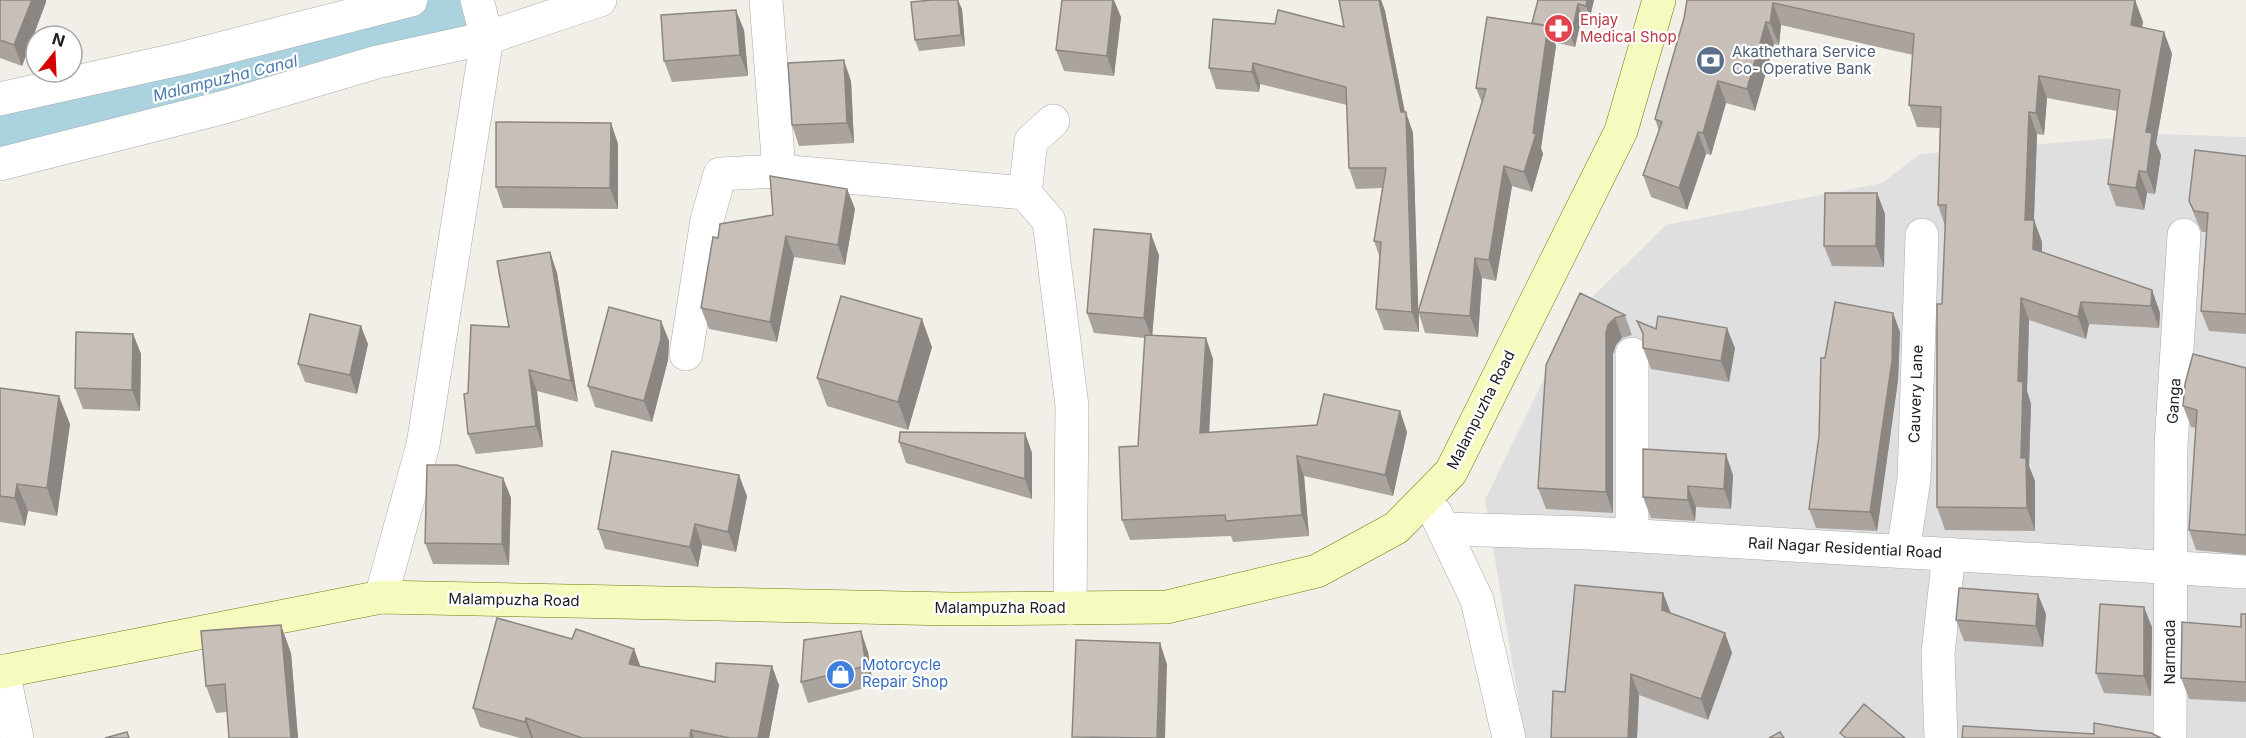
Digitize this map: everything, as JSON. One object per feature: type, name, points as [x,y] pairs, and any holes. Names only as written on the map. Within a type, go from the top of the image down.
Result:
[{"type":"main road","name":"Malampuzha Road","points":[[2,671],[381,597],[952,609],[1167,607],[1317,571],[1396,528],[1450,472],[1621,130],[1659,0]]},
{"type":"street","points":[[0,99],[184,58],[411,0]]},
{"type":"street","points":[[381,597],[423,445],[487,38],[477,0]]},
{"type":"street","points":[[0,164],[221,108],[377,62],[487,38],[600,0]]},
{"type":"street","points":[[766,0],[780,171]]},
{"type":"street","points":[[1024,193],[1031,141],[1053,121]]},
{"type":"street","points":[[686,354],[707,220],[720,174],[780,171],[1024,193],[1049,221],[1072,406],[1070,608]]},
{"type":"street","name":"Cauvery Lane","points":[[1904,552],[1914,478],[1922,235]]},
{"type":"street","name":"Ganga","points":[[2171,566],[2171,446],[2184,235]]},
{"type":"street","points":[[1632,354],[1632,535]]},
{"type":"street","points":[[1427,496],[1477,600],[1509,738]]},
{"type":"street","name":"Rail Nagar Residential Road","points":[[1444,529],[1632,535],[2246,572]]},
{"type":"street","points":[[1941,738],[1938,653],[1949,554]]},
{"type":"street","name":"Narmada","points":[[2170,738],[2171,566]]},
{"type":"street","points":[[2,671],[17,738]]},
{"type":"shaded area","points":[[2161,134],[2246,137],[2246,738],[1525,738],[1485,500],[1576,313],[1666,225],[1882,183],[1920,154]]},
{"type":"building","points":[[0,0],[32,0],[14,45],[0,40]]},
{"type":"building","points":[[958,0],[961,35],[915,40],[911,2]]},
{"type":"building","points":[[1062,0],[1113,0],[1107,56],[1056,50]]},
{"type":"building","points":[[1339,0],[1379,0],[1401,112],[1406,112],[1412,312],[1376,309],[1381,242],[1374,241],[1386,168],[1349,168],[1346,87],[1253,63],[1252,72],[1209,68],[1213,19],[1275,24],[1278,10],[1344,27]]},
{"type":"building","points":[[1538,0],[1587,0],[1586,6],[1578,4],[1571,36],[1550,31],[1548,26],[1532,23]]},
{"type":"building","points":[[1687,0],[2135,0],[2131,25],[2164,32],[2146,132],[2152,133],[2147,172],[2139,171],[2136,188],[2108,184],[2120,90],[2039,76],[2036,113],[2029,112],[2025,220],[2034,220],[2033,249],[2152,290],[2151,306],[2081,302],[2078,317],[2021,298],[2018,381],[2023,382],[2021,458],[2026,458],[2027,508],[1937,507],[1937,304],[1942,304],[1946,205],[1938,205],[1941,107],[1909,105],[1914,34],[1773,3],[1770,23],[1766,22],[1747,89],[1718,81],[1703,133],[1698,132],[1679,188],[1643,175],[1662,122],[1655,119]]},
{"type":"building","points":[[736,10],[740,55],[664,61],[661,15]]},
{"type":"building","points":[[1487,17],[1548,26],[1533,133],[1536,134],[1524,172],[1504,166],[1489,260],[1475,258],[1470,316],[1418,312],[1486,89],[1476,88]]},
{"type":"building","points":[[844,60],[847,123],[792,125],[788,63]]},
{"type":"building","points":[[496,122],[611,123],[610,188],[496,187]]},
{"type":"building","points":[[2195,150],[2246,156],[2246,314],[2201,311],[2208,213],[2194,211],[2189,201]]},
{"type":"building","points":[[770,176],[847,189],[838,245],[786,236],[770,322],[701,308],[713,237],[718,238],[720,224],[773,215]]},
{"type":"building","points":[[1825,193],[1877,193],[1876,246],[1824,246]]},
{"type":"building","points":[[1094,229],[1151,234],[1144,318],[1087,313]]},
{"type":"building","points":[[550,252],[571,381],[529,370],[536,426],[468,434],[464,394],[468,393],[471,325],[509,327],[497,261]]},
{"type":"building","points":[[1580,293],[1625,315],[1615,318],[1608,325],[1606,333],[1606,492],[1538,488],[1546,365]]},
{"type":"building","points":[[841,296],[922,319],[898,402],[817,378]]},
{"type":"building","points":[[1835,302],[1893,313],[1892,361],[1870,512],[1809,509],[1819,436],[1821,358],[1825,358]]},
{"type":"building","points":[[609,307],[661,321],[661,339],[644,401],[588,386]]},
{"type":"building","points":[[310,314],[361,326],[350,375],[298,364]]},
{"type":"building","points":[[1658,316],[1727,328],[1721,361],[1643,348],[1643,333],[1637,321],[1656,329]]},
{"type":"building","points":[[76,332],[133,334],[132,390],[75,388]]},
{"type":"building","points":[[1145,335],[1206,338],[1200,433],[1317,425],[1324,394],[1400,411],[1385,475],[1297,456],[1302,515],[1226,521],[1225,515],[1122,520],[1119,447],[1138,446]]},
{"type":"building","points":[[2193,354],[2246,368],[2246,535],[2189,530],[2197,410],[2183,406],[2185,384]]},
{"type":"building","points":[[0,388],[59,396],[47,488],[17,484],[15,498],[0,496]]},
{"type":"building","points":[[900,432],[1025,433],[1025,479],[899,442]]},
{"type":"building","points":[[1643,449],[1726,454],[1724,489],[1688,486],[1688,500],[1643,497]]},
{"type":"building","points":[[612,451],[739,475],[728,532],[695,524],[690,547],[598,529]]},
{"type":"building","points":[[427,465],[457,465],[503,478],[502,544],[425,543]]},
{"type":"building","points":[[1575,585],[1663,593],[1662,610],[1725,633],[1701,699],[1631,674],[1628,738],[1551,738],[1553,691],[1565,692]]},
{"type":"building","points":[[1959,588],[2038,594],[2036,626],[1956,620]]},
{"type":"building","points":[[2100,604],[2144,607],[2144,676],[2096,673]]},
{"type":"building","points":[[2241,614],[2246,614],[2246,682],[2181,678],[2182,622],[2241,627]]},
{"type":"building","points":[[497,618],[572,639],[576,629],[634,649],[629,664],[715,682],[716,663],[772,666],[758,738],[730,738],[691,730],[690,738],[582,738],[526,718],[525,722],[473,708]]},
{"type":"building","points":[[281,625],[291,738],[229,738],[225,684],[206,686],[201,631]]},
{"type":"building","points":[[861,631],[866,666],[801,682],[804,640]]},
{"type":"building","points":[[1076,640],[1160,643],[1157,738],[1072,737]]},
{"type":"building","points":[[1864,704],[1905,738],[1846,738],[1840,733]]},
{"type":"building","points":[[2094,723],[2151,733],[2161,738],[1962,738],[1963,726],[2094,734]]},
{"type":"building","points":[[127,732],[129,738],[105,738]]},
{"type":"building","points":[[1780,732],[1784,738],[1769,738]]},
{"type":"waterway","name":"Malampuzha Canal","points":[[0,135],[286,63],[449,15]]},
{"type":"place","name":"Enjay Medical Shop","points":[[1559,29]]},
{"type":"place","name":"Akathethara Service Co- Operative Bank","points":[[1711,61]]},
{"type":"place","name":"Motorcycle Repair Shop","points":[[841,674]]}]
